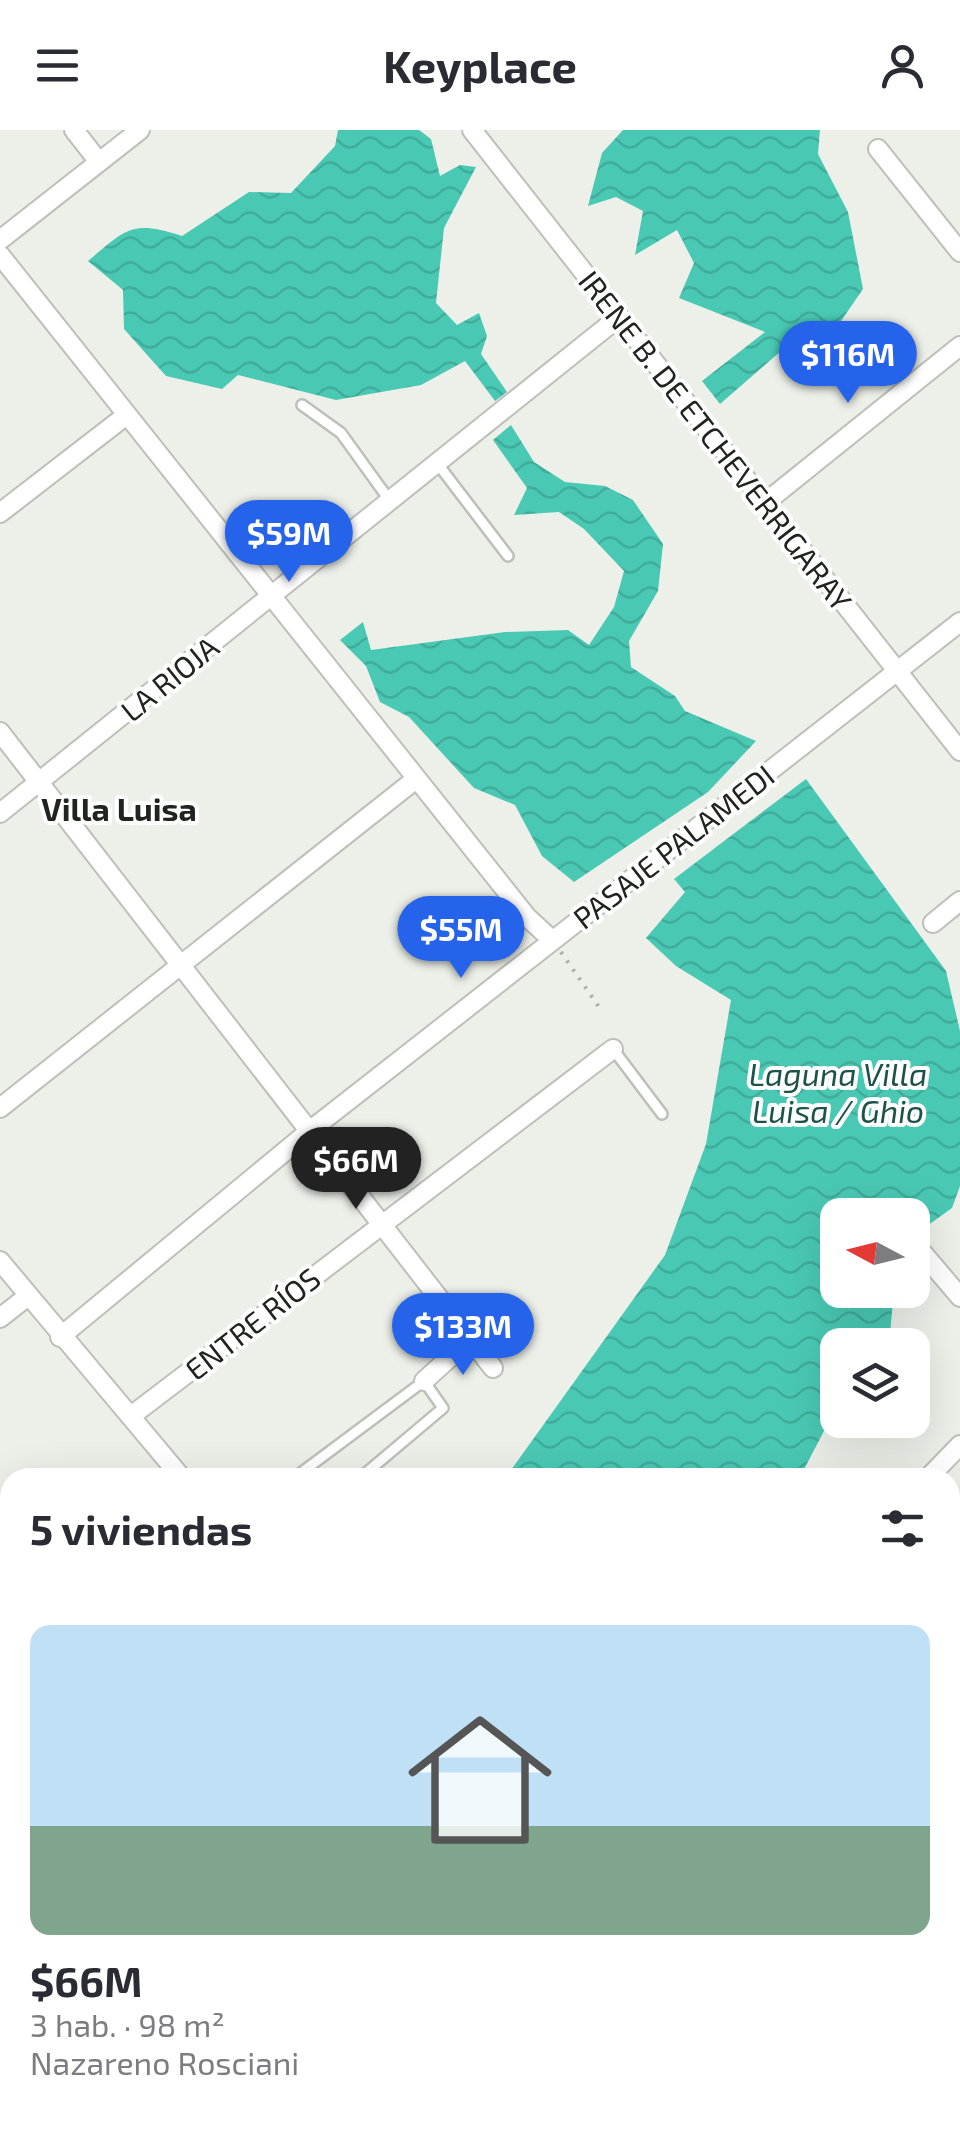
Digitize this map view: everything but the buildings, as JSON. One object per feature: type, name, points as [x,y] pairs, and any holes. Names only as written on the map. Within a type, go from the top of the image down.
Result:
[{"type":"street","points":[[74,130],[99,162]]},
{"type":"street","points":[[0,240],[140,130]]},
{"type":"street","name":"IRENE B. DE ETCHEVERRIGARAY","points":[[481,133],[960,751]]},
{"type":"street","points":[[878,150],[960,252]]},
{"type":"street","points":[[0,255],[268,597],[528,918],[552,940]]},
{"type":"street","name":"LA RIOJA","points":[[0,814],[620,317]]},
{"type":"street","points":[[766,502],[960,346]]},
{"type":"street","points":[[0,513],[124,417]]},
{"type":"street","name":"PASAJE PALAMEDI","points":[[60,1337],[312,1129],[960,622]]},
{"type":"street","points":[[0,732],[312,1129],[493,1368]]},
{"type":"street","points":[[0,1108],[181,961],[416,779]]},
{"type":"street","points":[[932,923],[960,901]]},
{"type":"street","name":"ENTRE RÍOS","points":[[131,1416],[613,1049]]},
{"type":"street","points":[[0,1261],[174,1468]]},
{"type":"street","points":[[930,1261],[960,1296]]},
{"type":"street","points":[[0,1318],[28,1296]]},
{"type":"street","points":[[424,1381],[470,1339]]},
{"type":"street","points":[[938,1468],[960,1445]]},
{"type":"lane","points":[[302,405],[341,433],[390,500]]},
{"type":"lane","points":[[437,463],[508,556]]},
{"type":"lane","points":[[613,1049],[662,1114]]},
{"type":"lane","points":[[307,1468],[424,1381],[443,1408],[372,1468]]},
{"type":"path","points":[[552,940],[601,1010]]},
{"type":"water","points":[[338,130],[419,130],[431,139],[440,176],[460,165],[476,167],[444,228],[436,303],[457,325],[479,313],[487,336],[481,354],[507,392],[495,401],[465,361],[421,385],[336,400],[238,375],[222,389],[166,376],[124,329],[123,290],[88,261],[131,230],[152,229],[182,236],[249,192],[291,193],[335,146]]},
{"type":"water","points":[[623,130],[820,130],[818,154],[848,212],[863,289],[830,337],[804,331],[720,404],[702,381],[765,332],[679,298],[694,263],[677,230],[635,255],[643,211],[616,197],[588,206],[602,153]]},
{"type":"water","points":[[511,425],[534,462],[565,482],[605,486],[633,500],[663,544],[658,591],[629,641],[631,667],[675,696],[685,711],[756,741],[708,792],[574,882],[542,856],[515,805],[474,788],[409,717],[380,702],[366,666],[340,640],[363,622],[371,650],[505,632],[568,630],[589,645],[614,607],[624,571],[584,529],[559,512],[514,515],[527,488],[493,440]]},
{"type":"water","name":"Laguna Villa Luisa / Ghio","points":[[806,779],[946,971],[960,1031],[960,1186],[952,1208],[930,1224],[930,1198],[820,1198],[820,1308],[892,1308],[891,1328],[820,1328],[820,1438],[805,1468],[512,1468],[665,1255],[706,1144],[731,1000],[676,966],[646,938],[685,892],[674,879]]},
{"type":"district","name":"Villa Luisa","points":[[119,808]]}]
